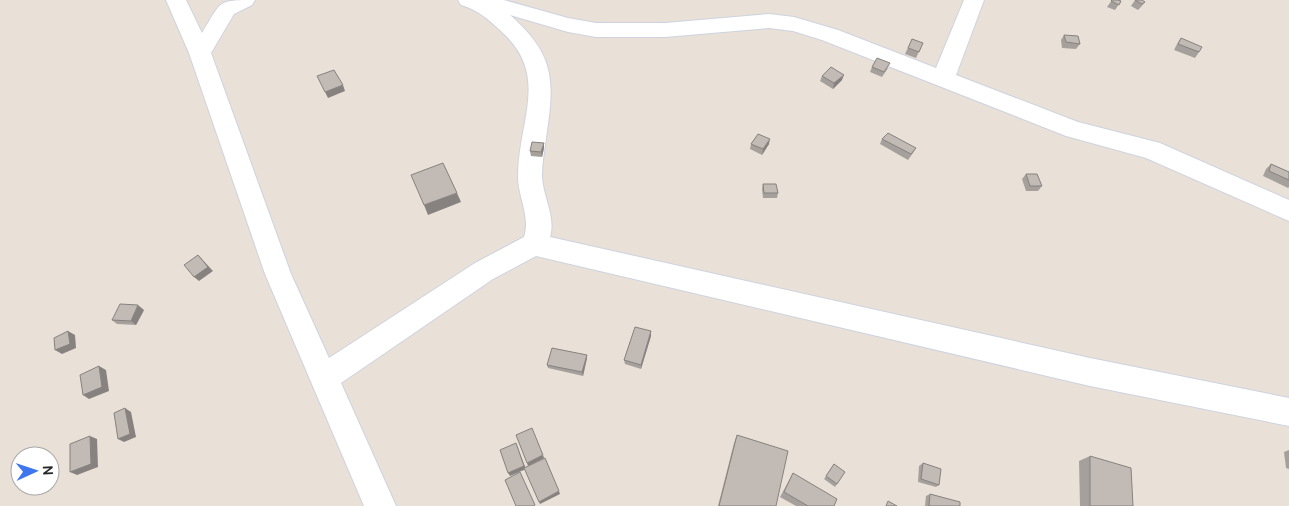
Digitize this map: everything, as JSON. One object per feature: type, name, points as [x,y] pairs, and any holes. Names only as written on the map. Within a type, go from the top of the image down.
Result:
[{"type":"street","points":[[176,0],[200,53],[278,274],[380,506]]},
{"type":"street","points":[[200,53],[227,9],[245,0]]},
{"type":"street","points":[[944,79],[974,0]]},
{"type":"street","points":[[473,1],[568,25],[596,30],[665,30],[704,28],[744,22],[781,22],[830,35],[1074,130],[1152,150],[1289,211]]},
{"type":"street","points":[[473,1],[513,31],[528,46],[536,62],[540,82],[537,116],[532,139],[530,176],[540,227],[534,244]]},
{"type":"street","points":[[324,378],[484,271],[534,244],[1090,372],[1289,412]]},
{"type":"building","points":[[1112,0],[1118,0],[1121,1],[1119,5]]},
{"type":"building","points":[[1135,0],[1142,0],[1145,2],[1142,4]]},
{"type":"building","points":[[1064,35],[1078,36],[1080,44],[1066,42]]},
{"type":"building","points":[[1181,38],[1202,47],[1199,52],[1178,44]]},
{"type":"building","points":[[912,39],[923,43],[919,52],[908,48]]},
{"type":"building","points":[[877,58],[890,63],[884,72],[872,67]]},
{"type":"building","points":[[831,67],[844,75],[834,83],[822,76]]},
{"type":"building","points":[[334,70],[343,85],[325,92],[317,76]]},
{"type":"building","points":[[888,133],[916,148],[911,154],[882,139]]},
{"type":"building","points":[[758,134],[770,139],[763,149],[751,144]]},
{"type":"building","points":[[532,142],[544,143],[541,152],[530,151]]},
{"type":"building","points":[[443,163],[457,193],[424,205],[411,175]]},
{"type":"building","points":[[1271,164],[1289,172],[1289,180],[1269,171]]},
{"type":"building","points":[[1026,174],[1037,174],[1042,186],[1030,186]]},
{"type":"building","points":[[763,184],[776,184],[778,193],[764,193]]},
{"type":"building","points":[[198,255],[208,267],[194,277],[184,265]]},
{"type":"building","points":[[120,304],[138,305],[131,321],[112,320]]},
{"type":"building","points":[[635,327],[651,331],[641,365],[624,360]]},
{"type":"building","points":[[68,331],[70,344],[55,350],[54,338]]},
{"type":"building","points":[[552,348],[587,355],[582,372],[547,365]]},
{"type":"building","points":[[99,366],[102,387],[83,395],[80,375]]},
{"type":"building","points":[[125,408],[130,434],[118,439],[114,413]]},
{"type":"building","points":[[532,428],[543,455],[527,463],[516,435]]},
{"type":"building","points":[[737,435],[788,451],[776,506],[719,506]]},
{"type":"building","points":[[90,436],[91,464],[70,472],[70,444]]},
{"type":"building","points":[[516,443],[524,466],[508,473],[500,450]]},
{"type":"building","points":[[1090,456],[1131,468],[1133,506],[1090,506]]},
{"type":"building","points":[[545,458],[559,491],[539,502],[524,468]]},
{"type":"building","points":[[923,463],[941,469],[939,485],[921,479]]},
{"type":"building","points":[[834,464],[845,472],[837,484],[826,476]]},
{"type":"building","points":[[520,472],[535,505],[533,506],[516,506],[505,480]]},
{"type":"building","points":[[793,473],[837,499],[834,506],[808,506],[784,492]]},
{"type":"building","points":[[930,494],[960,502],[960,506],[929,506]]},
{"type":"building","points":[[888,501],[897,506],[886,506]]}]
